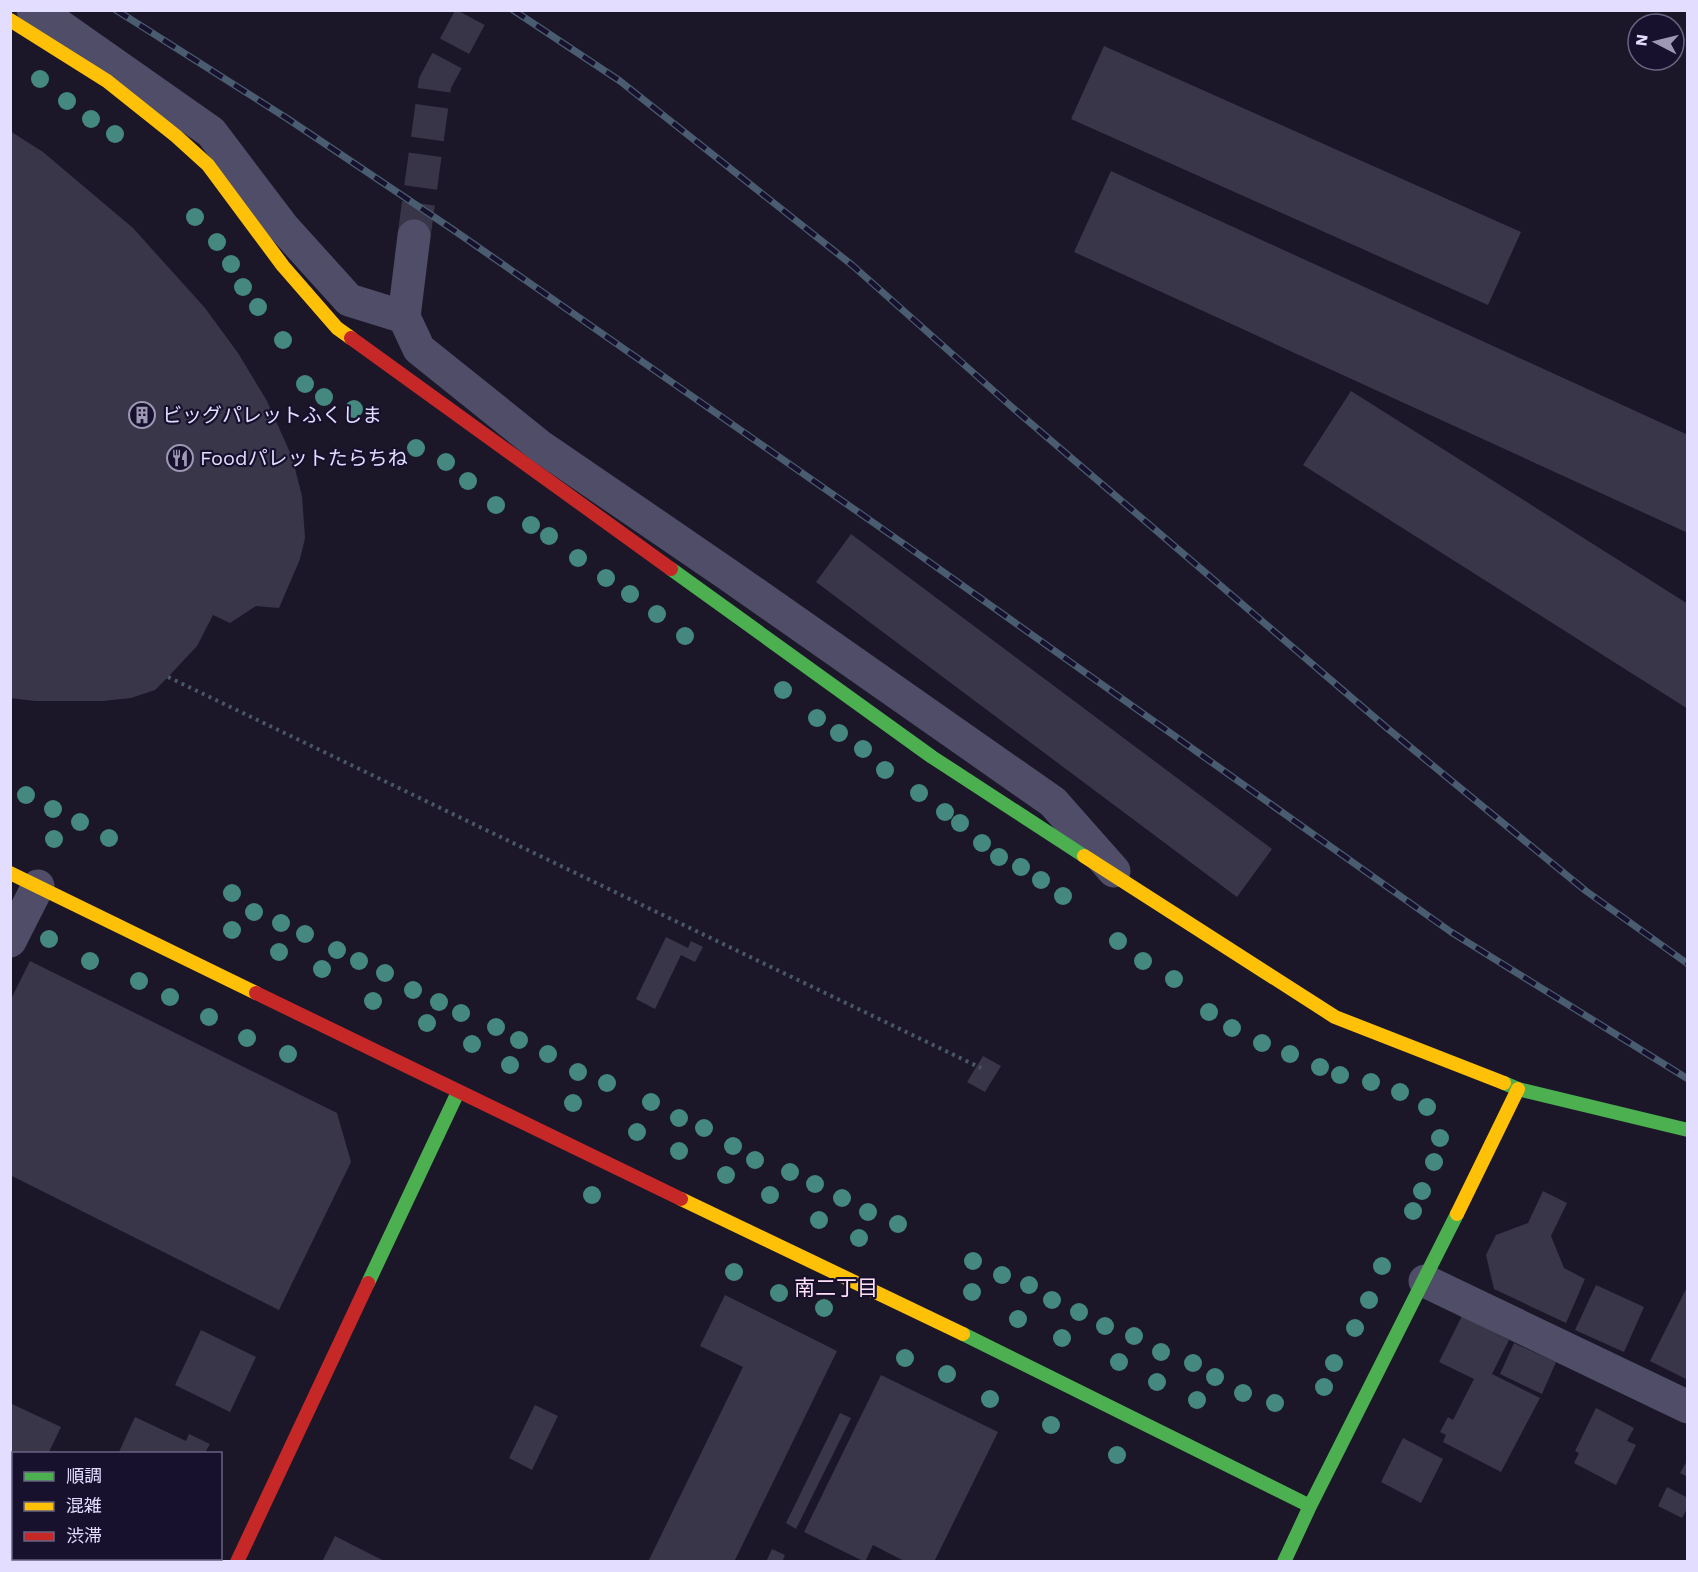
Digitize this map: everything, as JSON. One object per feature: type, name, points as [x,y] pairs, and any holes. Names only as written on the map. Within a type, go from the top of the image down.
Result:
[{"type":"street","points":[[33,10],[60,26],[211,132],[283,227],[349,300],[404,317]]},
{"type":"street","points":[[10,20],[106,81],[176,136],[208,165],[284,266],[337,328],[932,757],[1335,1017],[1518,1089],[1688,1130]]},
{"type":"street","points":[[414,236],[404,317],[418,349],[540,447],[736,580],[1053,802],[1125,883]]},
{"type":"street","points":[[10,941],[24,879],[458,1092],[906,1306],[1310,1506]]},
{"type":"street","points":[[1284,1562],[1518,1089]]},
{"type":"street","points":[[237,1562],[458,1092]]},
{"type":"street","points":[[1425,1281],[1688,1407]]},
{"type":"path","points":[[168,677],[981,1068]]},
{"type":"building","points":[[1104,46],[1521,232],[1488,305],[1071,119]]},
{"type":"building","name":"ビッグパレットふくしま","points":[[10,131],[43,152],[133,228],[205,308],[238,353],[267,401],[292,457],[302,496],[305,538],[300,559],[279,608],[256,606],[230,623],[213,615],[197,646],[168,677],[155,690],[131,698],[103,701],[35,701],[10,698]]},
{"type":"building","points":[[1111,171],[1688,435],[1688,533],[1074,252]]},
{"type":"building","points":[[1351,391],[1688,604],[1688,709],[1303,465]]},
{"type":"building","points":[[851,534],[1272,849],[1237,897],[816,582]]},
{"type":"building","points":[[666,937],[688,948],[691,941],[703,947],[695,962],[681,955],[655,1009],[636,999]]},
{"type":"building","points":[[30,961],[337,1113],[351,1162],[279,1310],[10,1175],[10,1001]]},
{"type":"building","points":[[983,1056],[1001,1066],[985,1092],[967,1082]]},
{"type":"building","points":[[1543,1191],[1567,1203],[1551,1236],[1564,1268],[1585,1279],[1566,1323],[1494,1289],[1486,1255],[1496,1235],[1528,1223]]},
{"type":"building","points":[[1596,1285],[1644,1307],[1624,1352],[1575,1330]]},
{"type":"building","points":[[1688,1285],[1688,1380],[1650,1361]]},
{"type":"building","points":[[725,1295],[837,1351],[734,1562],[648,1562],[743,1367],[700,1346]]},
{"type":"building","points":[[1462,1316],[1509,1340],[1492,1374],[1540,1398],[1501,1472],[1443,1442],[1446,1435],[1440,1432],[1448,1417],[1453,1420],[1474,1379],[1439,1362]]},
{"type":"building","points":[[201,1330],[256,1357],[230,1412],[175,1385]]},
{"type":"building","points":[[1514,1343],[1556,1362],[1542,1394],[1500,1374]]},
{"type":"building","points":[[881,1375],[998,1432],[934,1562],[906,1562],[873,1545],[865,1562],[804,1532]]},
{"type":"building","points":[[10,1403],[61,1427],[49,1452],[12,1452],[12,1508],[10,1507]]},
{"type":"building","points":[[535,1405],[558,1416],[532,1470],[509,1458]]},
{"type":"building","points":[[1596,1408],[1634,1428],[1627,1441],[1636,1445],[1616,1485],[1574,1463],[1579,1453],[1575,1451]]},
{"type":"building","points":[[840,1413],[851,1418],[796,1529],[786,1523]]},
{"type":"building","points":[[135,1417],[186,1441],[189,1434],[210,1444],[206,1451],[208,1452],[119,1452]]},
{"type":"building","points":[[1403,1438],[1443,1459],[1421,1503],[1381,1482]]},
{"type":"building","points":[[1688,1459],[1688,1477],[1680,1473]]},
{"type":"building","points":[[1667,1487],[1688,1498],[1688,1507],[1682,1518],[1658,1506]]},
{"type":"building","points":[[335,1536],[386,1562],[322,1562]]},
{"type":"building","points":[[772,1549],[785,1555],[782,1562],[766,1562]]},
{"type":"tunnel","points":[[414,236],[435,83],[474,10]]},
{"type":"railway","points":[[116,10],[288,119],[455,231],[904,544],[1451,932],[1688,1079]]},
{"type":"railway","points":[[513,10],[620,81],[852,265],[1013,408],[1387,728],[1586,891],[1688,964]]},
{"type":"traffic: fast","points":[[671,569],[932,757],[1084,856]]},
{"type":"traffic: fast","points":[[1504,1083],[1518,1089],[1688,1130]]},
{"type":"traffic: fast","points":[[368,1283],[458,1092]]},
{"type":"traffic: fast","points":[[1284,1562],[1457,1214]]},
{"type":"traffic: fast","points":[[963,1334],[1310,1506]]},
{"type":"traffic: fast","points":[[15,1560],[19,1562]]},
{"type":"traffic: slow","points":[[10,20],[107,81],[176,136],[208,165],[283,266],[337,328],[351,338]]},
{"type":"traffic: slow","points":[[1084,856],[1335,1017],[1504,1083]]},
{"type":"traffic: slow","points":[[10,873],[256,993]]},
{"type":"traffic: slow","points":[[1457,1214],[1518,1089]]},
{"type":"traffic: slow","points":[[681,1199],[963,1334]]},
{"type":"traffic: jam","points":[[351,338],[671,569]]},
{"type":"traffic: jam","points":[[256,993],[681,1199]]},
{"type":"traffic: jam","points":[[237,1562],[368,1283]]},
{"type":"place","name":"ビッグパレットふくしま","points":[[142,415]]},
{"type":"place","name":"Foodパレットたらちね","points":[[180,458]]},
{"type":"district","name":"南二丁目","points":[[836,1288]]}]
